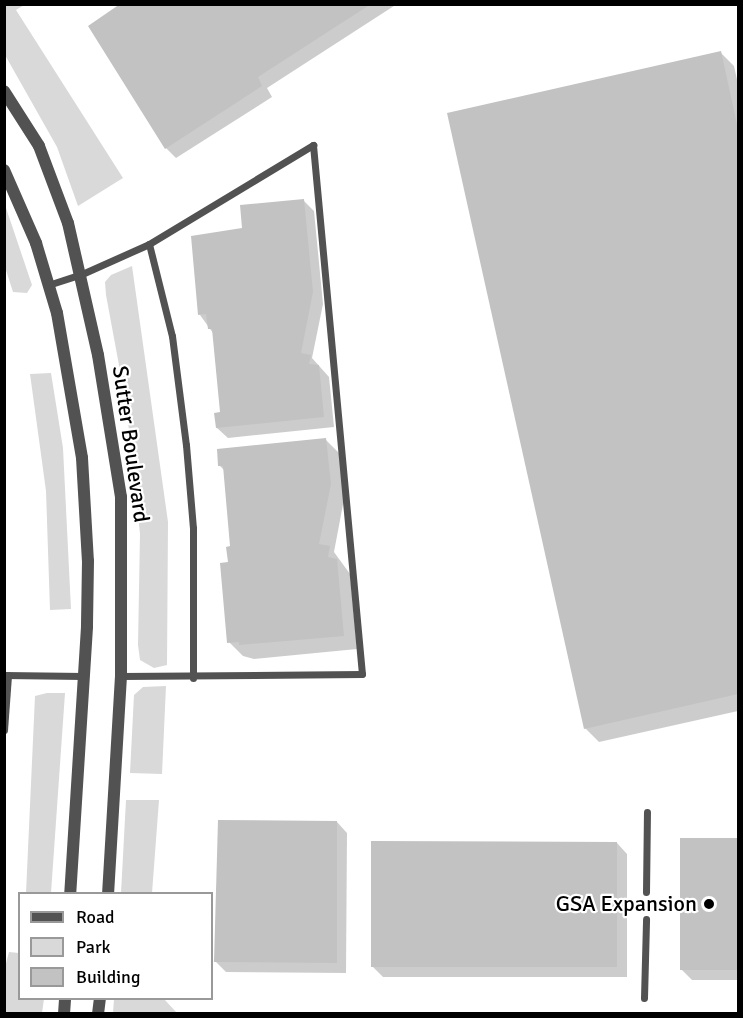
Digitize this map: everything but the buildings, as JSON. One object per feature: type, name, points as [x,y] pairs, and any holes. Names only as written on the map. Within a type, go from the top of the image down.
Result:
[{"type":"street","name":"Sutter Boulevard","points":[[4,91],[39,146],[82,274],[121,497],[122,676],[108,892]]},
{"type":"street","points":[[4,170],[20,202],[48,285],[67,357],[82,458],[88,561],[70,892]]},
{"type":"lane","points":[[48,285],[82,274],[149,244],[314,145],[362,674],[193,678],[122,676]]},
{"type":"lane","points":[[149,244],[172,336],[187,457],[193,528],[193,678]]},
{"type":"lane","points":[[4,730],[6,675],[83,676]]},
{"type":"lane","points":[[646,892],[647,812]]},
{"type":"lane","points":[[644,998],[646,919]]},
{"type":"green space","points":[[4,5],[24,5],[16,10],[123,178],[78,206],[57,147],[5,55]]},
{"type":"green space","points":[[5,205],[32,285],[27,293],[13,292],[5,267]]},
{"type":"green space","points":[[132,266],[168,522],[167,665],[154,668],[140,660],[138,645],[140,534],[126,403],[105,282],[111,275]]},
{"type":"green space","points":[[51,373],[63,448],[71,609],[50,610],[46,491],[30,374]]},
{"type":"green space","points":[[166,686],[162,774],[130,773],[134,695],[143,687]]},
{"type":"green space","points":[[65,693],[51,892],[26,892],[35,696]]},
{"type":"green space","points":[[126,800],[159,800],[152,892],[121,892]]},
{"type":"green space","points":[[9,952],[18,953],[18,1000],[44,1000],[42,1013],[5,1013],[5,967]]},
{"type":"green space","points":[[114,1000],[165,1000],[177,1013],[113,1013]]},
{"type":"place","name":"GSA Expansion","points":[[709,904]]}]
